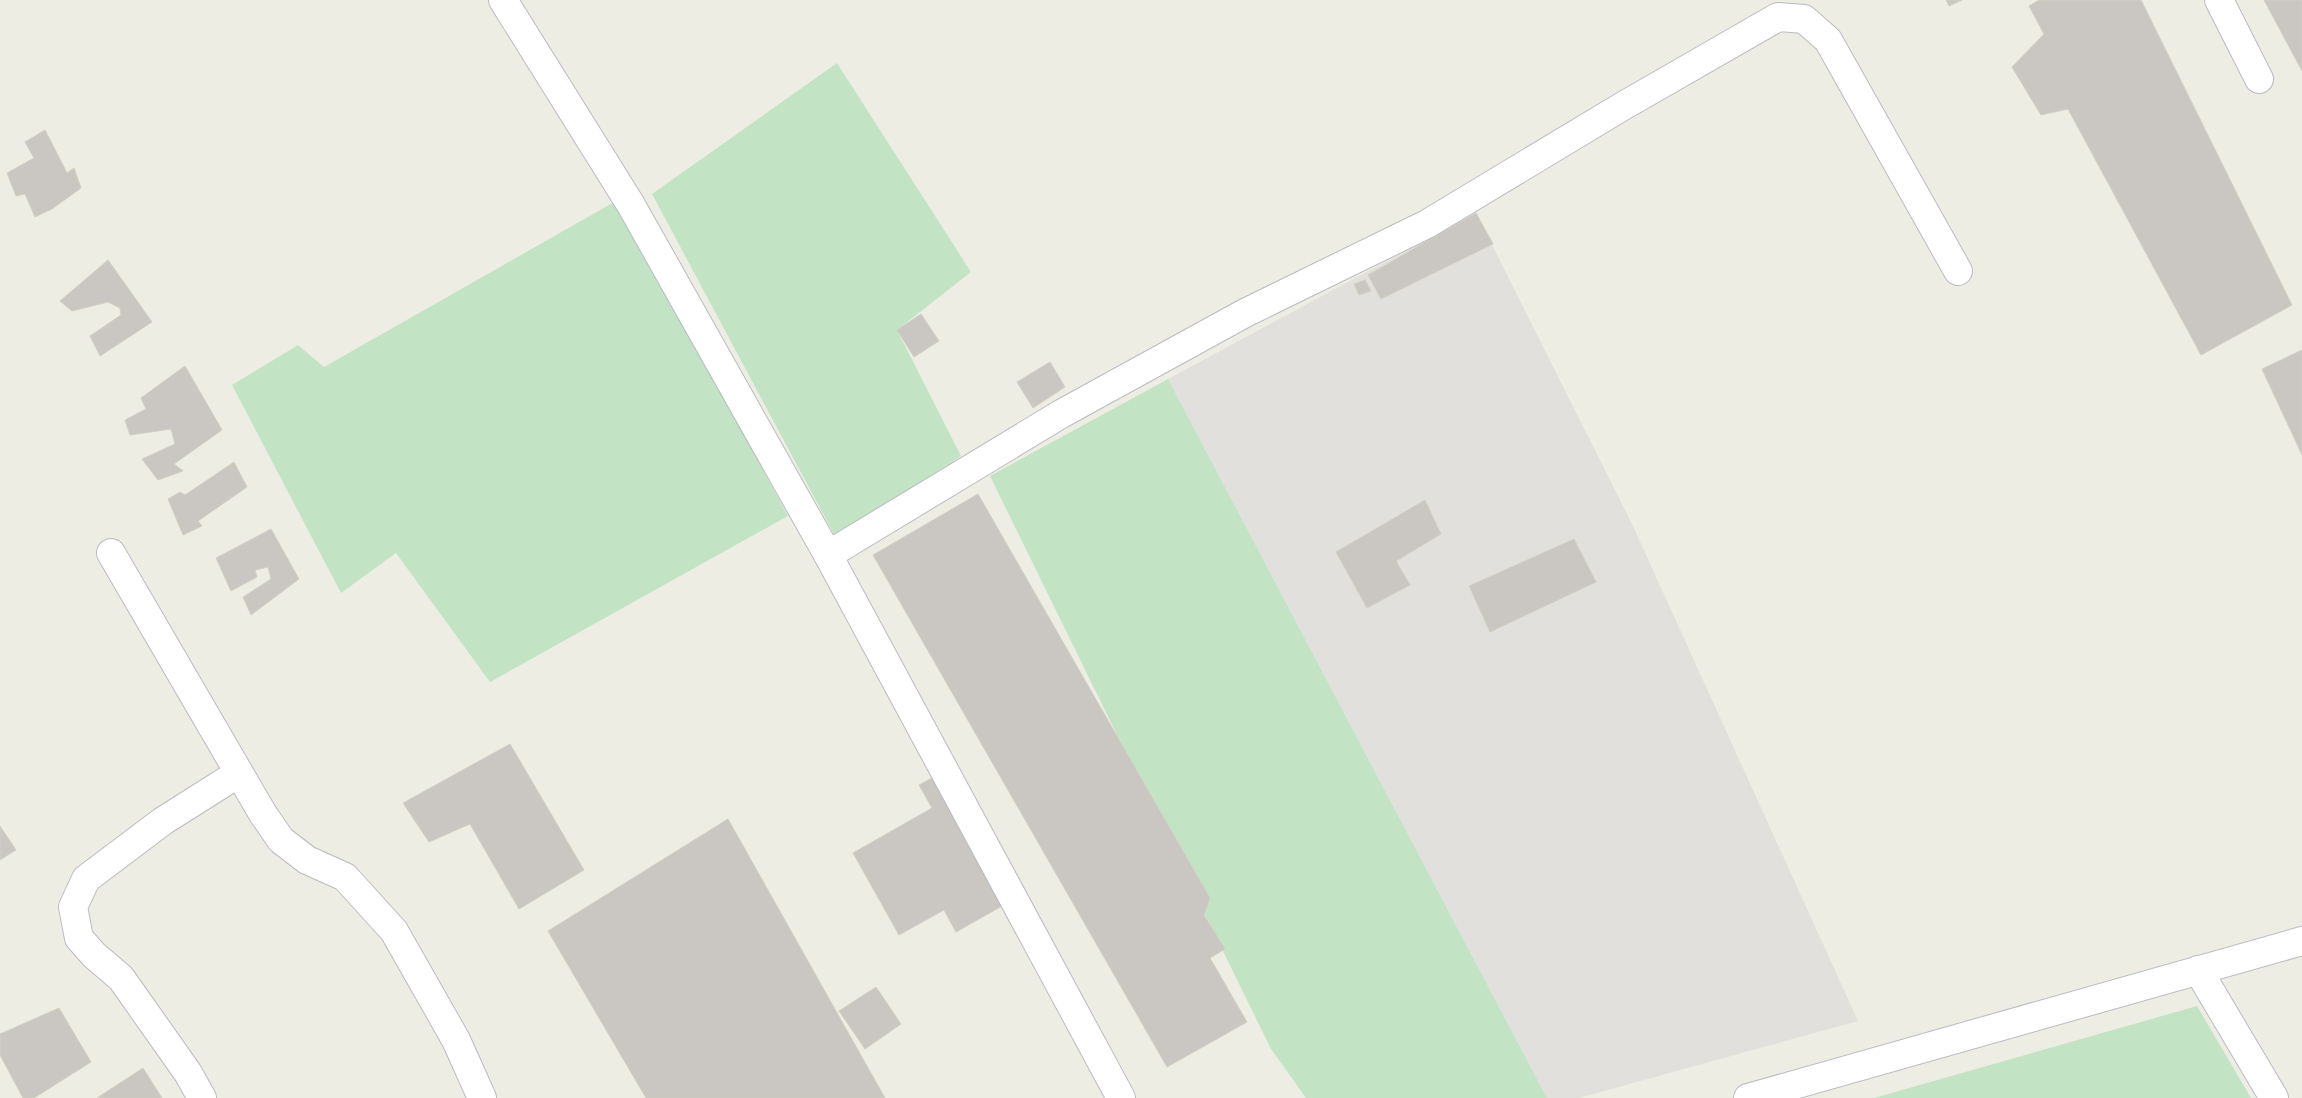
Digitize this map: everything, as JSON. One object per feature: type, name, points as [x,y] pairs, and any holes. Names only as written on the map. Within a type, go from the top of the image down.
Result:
[{"type":"street","points":[[503,0],[631,205],[828,555],[1121,1098]]},
{"type":"street","points":[[2219,0],[2259,79]]},
{"type":"street","points":[[828,555],[1061,414],[1245,313],[1427,224],[1623,106],[1778,17],[1804,18],[1828,40],[1958,271]]},
{"type":"street","points":[[111,552],[280,840],[307,860],[345,878],[394,932],[456,1040],[482,1098]]},
{"type":"street","points":[[202,1098],[188,1073],[121,978],[94,955],[79,938],[73,908],[86,879],[163,821],[239,773]]},
{"type":"street","points":[[1748,1098],[2302,941]]},
{"type":"street","points":[[2198,970],[2274,1098]]},
{"type":"shaded area","points":[[1476,213],[1632,524],[1858,1021],[1579,1098],[1547,1098],[1168,379]]},
{"type":"green space","points":[[837,63],[971,272],[897,330],[961,456],[836,538],[652,194]]},
{"type":"green space","points":[[616,201],[788,516],[490,682],[396,553],[341,593],[232,385],[298,345],[324,367]]},
{"type":"green space","points":[[1168,379],[1547,1098],[1306,1098],[1271,1049],[990,476]]},
{"type":"green space","points":[[2197,1006],[2251,1098],[1874,1098]]},
{"type":"building","points":[[1946,0],[1962,0],[1949,6]]},
{"type":"building","points":[[2039,0],[2141,0],[2292,305],[2201,355],[2068,109],[2041,115],[2012,67],[2044,34],[2029,6]]},
{"type":"building","points":[[2264,0],[2302,0],[2302,71]]},
{"type":"building","points":[[45,130],[67,173],[74,168],[81,188],[52,209],[35,217],[25,194],[16,196],[7,173],[34,158],[25,142]]},
{"type":"building","points":[[1476,213],[1493,244],[1381,299],[1368,275]]},
{"type":"building","points":[[108,260],[152,322],[100,356],[90,336],[121,315],[120,308],[108,302],[72,311],[60,301]]},
{"type":"building","points":[[1365,280],[1371,291],[1359,295],[1354,284]]},
{"type":"building","points":[[921,314],[939,341],[914,357],[897,330]]},
{"type":"building","points":[[2302,350],[2302,455],[2262,369]]},
{"type":"building","points":[[1050,362],[1065,387],[1033,408],[1017,382]]},
{"type":"building","points":[[185,366],[222,430],[174,464],[183,471],[158,480],[142,459],[175,444],[171,429],[130,435],[125,420],[146,409],[141,398]]},
{"type":"building","points":[[234,462],[247,487],[198,521],[202,526],[183,535],[168,499],[180,492],[185,495]]},
{"type":"building","points":[[978,494],[1210,898],[1204,915],[1225,949],[1210,958],[1247,1022],[1167,1067],[873,555]]},
{"type":"building","points":[[1425,500],[1441,534],[1396,561],[1410,585],[1367,608],[1336,552]]},
{"type":"building","points":[[271,529],[299,579],[251,615],[243,597],[271,579],[268,567],[255,570],[257,577],[231,591],[216,558]]},
{"type":"building","points":[[1574,539],[1596,582],[1490,632],[1469,586]]},
{"type":"building","points":[[510,744],[584,870],[519,909],[470,824],[429,842],[403,803]]},
{"type":"building","points":[[932,778],[1002,906],[956,932],[944,910],[899,935],[853,853],[932,808],[919,785]]},
{"type":"building","points":[[728,819],[885,1098],[646,1098],[548,931]]},
{"type":"building","points":[[0,826],[16,850],[0,860]]},
{"type":"building","points":[[876,987],[901,1024],[865,1049],[839,1011]]},
{"type":"building","points":[[59,1008],[91,1062],[34,1098],[23,1098],[0,1055],[0,1034]]},
{"type":"building","points":[[143,1068],[162,1098],[97,1098]]}]
